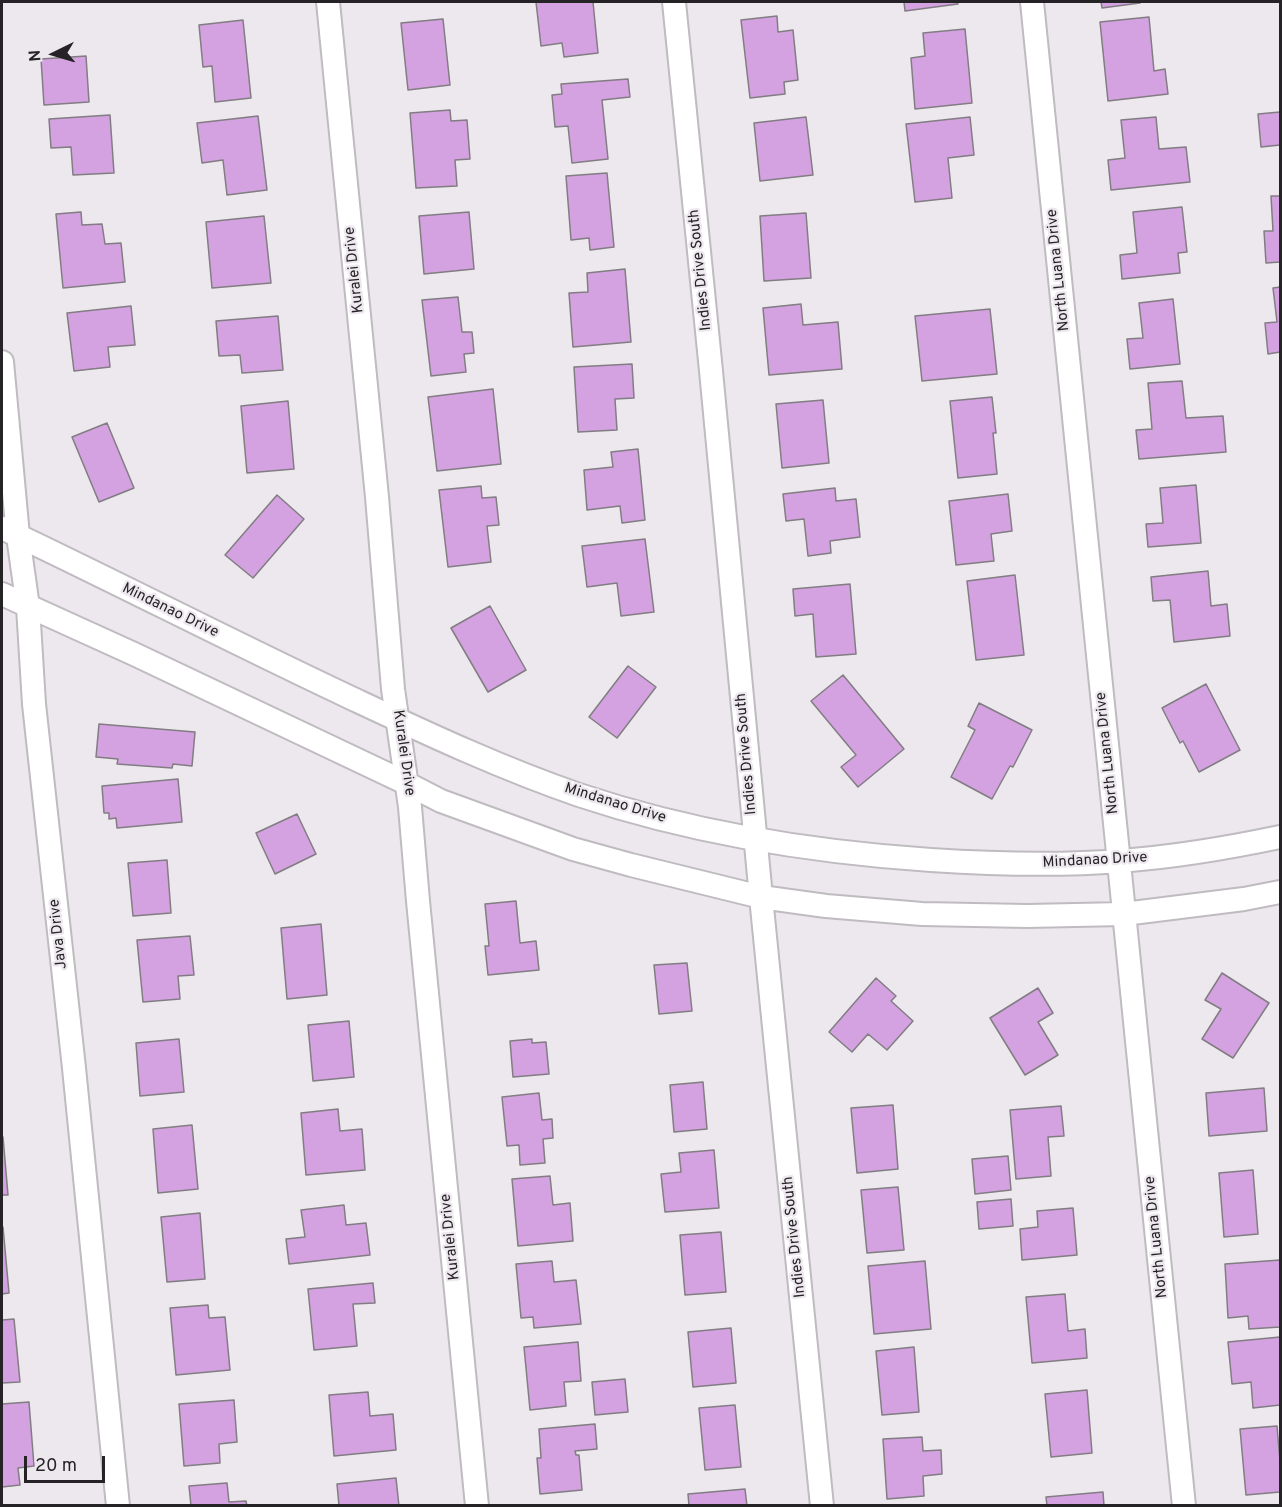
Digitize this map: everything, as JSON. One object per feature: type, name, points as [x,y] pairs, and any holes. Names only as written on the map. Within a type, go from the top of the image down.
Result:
[{"type":"street","name":"Kuralei Drive","points":[[328,2],[377,497],[393,688],[410,807],[477,1506]]},
{"type":"street","name":"Indies Drive South","points":[[674,2],[822,1506]]},
{"type":"street","name":"North Luana Drive","points":[[1032,2],[1184,1506]]},
{"type":"street","name":"Java Drive","points":[[2,362],[10,532],[28,607],[34,704],[73,1057],[118,1506]]},
{"type":"street","name":"Mindanao Drive","points":[[10,532],[397,720],[521,774],[579,795],[694,828],[755,840],[867,855],[1030,864],[1119,861],[1213,850],[1281,837]]},
{"type":"street","points":[[2,594],[134,654],[441,801],[573,849],[761,897],[826,906],[922,914],[1028,916],[1124,914],[1281,892]]},
{"type":"building","points":[[536,2],[593,2],[598,53],[564,57],[562,43],[541,46]]},
{"type":"building","points":[[904,2],[957,2],[958,4],[905,11]]},
{"type":"building","points":[[1101,2],[1140,2],[1140,3],[1102,8]]},
{"type":"building","points":[[777,16],[778,32],[793,30],[798,80],[784,82],[785,94],[750,98],[741,20]]},
{"type":"building","points":[[1149,17],[1154,71],[1165,69],[1168,94],[1108,101],[1100,22]]},
{"type":"building","points":[[443,19],[450,85],[408,90],[401,23]]},
{"type":"building","points":[[243,20],[251,98],[215,102],[212,66],[203,67],[199,25]]},
{"type":"building","points":[[965,29],[972,103],[915,109],[911,58],[925,56],[923,33]]},
{"type":"building","points":[[86,56],[89,102],[44,105],[41,59]]},
{"type":"building","points":[[628,79],[630,97],[602,100],[608,159],[572,163],[568,126],[555,127],[552,95],[562,94],[561,84]]},
{"type":"building","points":[[450,110],[451,121],[467,120],[470,159],[455,160],[457,186],[416,188],[410,113]]},
{"type":"building","points":[[1280,112],[1280,145],[1261,147],[1258,114]]},
{"type":"building","points":[[110,115],[114,173],[73,175],[71,147],[51,148],[49,119]]},
{"type":"building","points":[[258,116],[267,190],[227,195],[223,160],[202,163],[197,123]]},
{"type":"building","points":[[806,117],[813,175],[760,181],[754,123]]},
{"type":"building","points":[[970,117],[974,155],[948,158],[952,198],[915,202],[906,124]]},
{"type":"building","points":[[1156,117],[1159,149],[1186,147],[1190,182],[1111,190],[1108,160],[1125,158],[1121,120]]},
{"type":"building","points":[[607,173],[614,247],[590,250],[589,238],[571,240],[566,176]]},
{"type":"building","points":[[1271,196],[1280,196],[1280,262],[1266,263],[1264,231],[1273,231]]},
{"type":"building","points":[[1182,207],[1187,252],[1178,253],[1180,273],[1122,279],[1120,255],[1137,253],[1133,212]]},
{"type":"building","points":[[81,212],[82,225],[102,224],[105,244],[121,243],[125,282],[63,288],[56,214]]},
{"type":"building","points":[[469,212],[474,269],[424,274],[419,216]]},
{"type":"building","points":[[806,213],[811,278],[764,281],[760,216]]},
{"type":"building","points":[[264,216],[271,283],[212,288],[206,222]]},
{"type":"building","points":[[625,269],[631,342],[573,347],[569,293],[588,292],[587,273]]},
{"type":"building","points":[[1280,287],[1280,352],[1268,354],[1265,323],[1277,322],[1273,288]]},
{"type":"building","points":[[458,297],[462,332],[472,332],[474,353],[464,354],[466,372],[431,376],[422,300]]},
{"type":"building","points":[[1173,299],[1180,364],[1130,369],[1127,339],[1143,338],[1139,303]]},
{"type":"building","points":[[801,304],[803,325],[838,322],[842,369],[769,375],[763,308]]},
{"type":"building","points":[[131,306],[135,345],[108,347],[110,367],[74,371],[67,313]]},
{"type":"building","points":[[990,309],[997,374],[922,381],[915,316]]},
{"type":"building","points":[[278,316],[283,370],[242,373],[240,355],[219,356],[216,321]]},
{"type":"building","points":[[632,364],[634,398],[615,399],[617,430],[578,432],[574,367]]},
{"type":"building","points":[[1182,381],[1186,418],[1223,416],[1226,452],[1139,459],[1136,430],[1152,429],[1148,383]]},
{"type":"building","points":[[493,389],[501,464],[437,471],[428,397]]},
{"type":"building","points":[[992,397],[997,474],[958,478],[950,401]]},
{"type":"building","points":[[823,400],[829,463],[782,468],[776,404]]},
{"type":"building","points":[[288,401],[294,469],[247,473],[241,406]]},
{"type":"building","points":[[107,423],[134,488],[99,502],[72,437]]},
{"type":"building","points":[[638,449],[645,520],[622,523],[620,506],[587,510],[584,470],[613,467],[611,452]]},
{"type":"building","points":[[1196,485],[1201,543],[1148,547],[1146,524],[1163,523],[1160,488]]},
{"type":"building","points":[[481,486],[482,498],[496,497],[499,525],[487,526],[491,562],[448,567],[439,490]]},
{"type":"building","points":[[835,488],[836,501],[856,499],[860,537],[830,541],[831,553],[808,556],[804,519],[786,521],[783,494]]},
{"type":"building","points":[[1008,494],[1012,531],[991,534],[994,561],[956,565],[949,501]]},
{"type":"building","points":[[277,495],[304,519],[253,578],[225,555]]},
{"type":"building","points":[[645,539],[654,612],[621,616],[617,583],[587,587],[582,546]]},
{"type":"building","points":[[1208,571],[1211,606],[1227,604],[1230,636],[1174,642],[1170,600],[1153,601],[1151,577]]},
{"type":"building","points":[[1015,575],[1024,655],[976,660],[967,581]]},
{"type":"building","points":[[850,584],[856,654],[816,657],[813,614],[795,616],[793,589]]},
{"type":"building","points":[[490,606],[526,670],[488,692],[451,628]]},
{"type":"building","points":[[628,666],[656,687],[617,738],[589,717]]},
{"type":"building","points":[[843,675],[904,749],[858,787],[841,767],[856,755],[811,701]]},
{"type":"building","points":[[1206,684],[1240,750],[1199,772],[1183,741],[1180,743],[1162,708]]},
{"type":"building","points":[[979,703],[1032,730],[1013,767],[1010,766],[992,799],[951,777],[975,730],[968,726]]},
{"type":"building","points":[[99,724],[195,732],[192,766],[173,764],[172,768],[117,764],[118,759],[96,757]]},
{"type":"building","points":[[178,779],[182,822],[117,828],[116,818],[109,819],[109,813],[104,813],[102,786]]},
{"type":"building","points":[[297,814],[316,854],[275,874],[256,833]]},
{"type":"building","points":[[167,860],[171,913],[133,916],[128,863]]},
{"type":"building","points":[[516,901],[520,943],[536,941],[539,970],[488,975],[485,946],[489,946],[485,904]]},
{"type":"building","points":[[321,924],[327,995],[287,999],[281,928]]},
{"type":"building","points":[[190,936],[194,975],[178,976],[180,999],[143,1002],[137,940]]},
{"type":"building","points":[[687,963],[692,1011],[659,1014],[654,965]]},
{"type":"building","points":[[1222,973],[1269,1003],[1233,1058],[1202,1039],[1221,1009],[1205,1000]]},
{"type":"building","points":[[876,978],[896,996],[891,1001],[913,1021],[887,1050],[868,1034],[852,1052],[829,1032]]},
{"type":"building","points":[[1038,988],[1053,1013],[1038,1022],[1058,1055],[1025,1075],[990,1018]]},
{"type":"building","points":[[349,1021],[354,1077],[313,1081],[308,1025]]},
{"type":"building","points":[[179,1039],[184,1092],[140,1096],[136,1043]]},
{"type":"building","points":[[532,1039],[532,1043],[546,1042],[549,1074],[513,1077],[510,1041]]},
{"type":"building","points":[[703,1082],[707,1129],[674,1132],[670,1085]]},
{"type":"building","points":[[1264,1088],[1267,1131],[1209,1136],[1206,1093]]},
{"type":"building","points":[[539,1093],[542,1120],[552,1119],[553,1138],[543,1139],[545,1163],[520,1165],[519,1145],[507,1146],[502,1097]]},
{"type":"building","points":[[893,1105],[898,1169],[857,1173],[851,1108]]},
{"type":"building","points":[[1061,1106],[1064,1136],[1048,1137],[1051,1176],[1016,1179],[1010,1110]]},
{"type":"building","points":[[338,1109],[340,1131],[362,1129],[365,1170],[306,1175],[301,1113]]},
{"type":"building","points":[[192,1125],[198,1189],[158,1193],[153,1129]]},
{"type":"building","points":[[3,1137],[8,1195],[2,1195]]},
{"type":"building","points":[[714,1150],[719,1208],[665,1212],[661,1174],[681,1172],[679,1153]]},
{"type":"building","points":[[1008,1156],[1011,1190],[975,1194],[972,1159]]},
{"type":"building","points":[[1253,1170],[1258,1234],[1224,1237],[1219,1173]]},
{"type":"building","points":[[550,1176],[553,1205],[570,1203],[573,1241],[518,1246],[512,1179]]},
{"type":"building","points":[[898,1187],[904,1250],[867,1253],[861,1190]]},
{"type":"building","points":[[1011,1199],[1013,1226],[979,1229],[977,1202]]},
{"type":"building","points":[[344,1205],[346,1225],[366,1223],[370,1255],[289,1264],[286,1239],[305,1237],[301,1210]]},
{"type":"building","points":[[1073,1208],[1077,1255],[1022,1260],[1020,1229],[1038,1227],[1037,1211]]},
{"type":"building","points":[[200,1213],[205,1279],[167,1282],[161,1217]]},
{"type":"building","points":[[2,1228],[9,1293],[2,1294]]},
{"type":"building","points":[[721,1232],[726,1292],[685,1295],[680,1235]]},
{"type":"building","points":[[1280,1260],[1280,1327],[1249,1329],[1248,1316],[1228,1318],[1225,1264]]},
{"type":"building","points":[[552,1261],[554,1282],[576,1280],[581,1324],[534,1328],[533,1317],[521,1318],[516,1264]]},
{"type":"building","points":[[925,1261],[931,1329],[874,1334],[868,1266]]},
{"type":"building","points":[[373,1283],[375,1303],[353,1304],[357,1346],[314,1350],[308,1289]]},
{"type":"building","points":[[1065,1294],[1068,1331],[1085,1329],[1087,1358],[1032,1363],[1026,1297]]},
{"type":"building","points":[[208,1305],[209,1318],[225,1317],[230,1370],[176,1375],[170,1308]]},
{"type":"building","points":[[14,1319],[20,1382],[2,1383],[2,1320]]},
{"type":"building","points":[[731,1328],[736,1383],[693,1387],[688,1332]]},
{"type":"building","points":[[1280,1337],[1280,1405],[1253,1408],[1251,1382],[1232,1384],[1228,1342]]},
{"type":"building","points":[[578,1342],[581,1381],[564,1382],[566,1406],[530,1410],[524,1347]]},
{"type":"building","points":[[914,1347],[919,1412],[882,1415],[876,1351]]},
{"type":"building","points":[[625,1379],[628,1412],[595,1415],[592,1382]]},
{"type":"building","points":[[1087,1390],[1092,1453],[1051,1457],[1045,1394]]},
{"type":"building","points":[[368,1392],[370,1416],[393,1414],[396,1450],[334,1456],[329,1395]]},
{"type":"building","points":[[234,1400],[237,1442],[219,1444],[220,1463],[184,1466],[179,1404]]},
{"type":"building","points":[[29,1402],[34,1466],[18,1468],[20,1485],[2,1487],[2,1404]]},
{"type":"building","points":[[735,1405],[741,1467],[705,1470],[699,1408]]},
{"type":"building","points":[[595,1424],[597,1449],[575,1451],[576,1455],[579,1455],[582,1490],[540,1494],[537,1458],[541,1458],[539,1429]]},
{"type":"building","points":[[1277,1426],[1280,1492],[1246,1495],[1240,1429]]},
{"type":"building","points":[[922,1437],[923,1451],[941,1450],[942,1474],[923,1476],[924,1496],[887,1499],[883,1439]]},
{"type":"building","points":[[396,1478],[399,1506],[339,1506],[337,1484]]},
{"type":"building","points":[[227,1483],[229,1502],[246,1501],[247,1506],[191,1506],[189,1486]]},
{"type":"building","points":[[745,1489],[747,1506],[689,1506],[688,1494]]},
{"type":"building","points":[[1103,1492],[1104,1506],[1047,1506],[1046,1497]]}]
